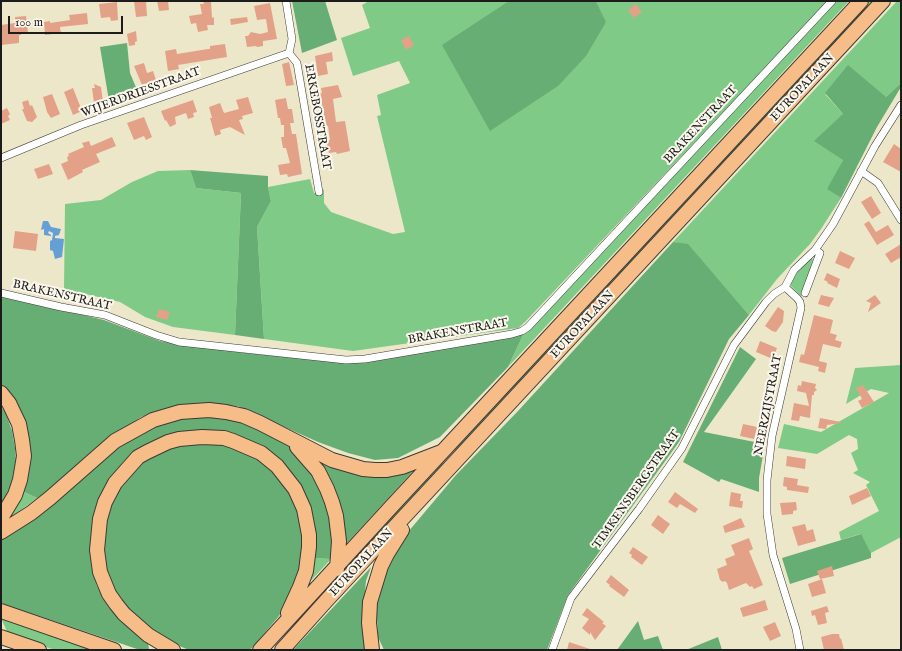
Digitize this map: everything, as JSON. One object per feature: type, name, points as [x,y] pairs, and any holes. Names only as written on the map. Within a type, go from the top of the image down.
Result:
[{"type":"highway","name":"EUROPALAAN","points":[[260,650],[861,1]]},
{"type":"highway","name":"EUROPALAAN","points":[[282,650],[883,1]]},
{"type":"highway","points":[[1,393],[9,403],[19,424],[24,456],[20,480],[15,495],[1,518]]},
{"type":"highway","points":[[1,532],[50,498],[115,441],[142,425],[166,415],[180,412],[199,410],[226,412],[244,416],[332,460],[354,467],[388,470],[402,467],[445,451]]},
{"type":"highway","points":[[173,650],[148,635],[124,614],[109,594],[100,572],[97,540],[102,510],[110,492],[121,475],[138,457],[146,452],[157,446],[179,439],[190,437],[212,437],[224,438],[242,444],[261,453],[277,466],[295,489],[304,510],[307,522],[309,535],[308,560],[300,587],[284,624]]},
{"type":"highway","points":[[289,438],[318,472],[327,489],[336,516],[339,541],[338,565],[326,601]]},
{"type":"highway","points":[[372,650],[369,628],[369,612],[373,591],[381,566],[402,530],[425,504],[438,482]]},
{"type":"highway","points":[[1,611],[114,650]]},
{"type":"highway","points":[[1,637],[39,650]]},
{"type":"street","name":"ERKEBOSSTRAAT","points":[[286,1],[292,39],[290,53],[297,63],[318,192]]},
{"type":"street","name":"BRAKENSTRAAT","points":[[1,293],[61,307],[105,315],[156,335],[179,342],[346,360],[365,359],[522,331],[528,327],[832,1]]},
{"type":"street","name":"WIJERDRIESSTRAAT","points":[[1,158],[81,125],[290,53]]},
{"type":"street","points":[[805,293],[820,253],[814,250],[833,224],[861,171],[901,105]]},
{"type":"street","points":[[861,171],[878,183],[901,220]]},
{"type":"street","name":"TIMKENSBERGSTRAAT","points":[[552,650],[572,598],[639,509],[682,448],[734,345],[766,302],[774,294],[785,287],[794,270],[814,250]]},
{"type":"street","name":"NEERZIJSTRAAT","points":[[785,287],[797,298],[800,302],[801,308],[772,436],[767,480],[767,514],[773,555],[796,629],[800,650]]},
{"type":"green space","points":[[292,1],[325,1],[337,40],[302,53]]},
{"type":"green space","points":[[369,1],[510,1],[606,23],[596,1],[828,1],[518,328],[353,351],[264,339],[257,227],[271,201],[268,187],[310,179],[314,193],[322,192],[324,189],[324,203],[331,212],[393,234],[405,232],[377,116],[381,115],[377,95],[410,83],[399,61],[353,76],[341,38],[370,28],[362,5]]},
{"type":"green space","points":[[509,1],[596,1],[606,22],[586,56],[558,86],[490,131],[442,45]]},
{"type":"green space","points":[[835,1],[849,1],[508,367],[524,333]]},
{"type":"green space","points":[[868,1],[877,1],[458,452],[453,449]]},
{"type":"green space","points":[[897,1],[901,1],[901,83],[886,97],[825,94],[843,114],[843,160],[828,189],[841,198],[810,244],[777,279],[749,315],[688,245],[673,242]]},
{"type":"green space","points":[[127,43],[130,73],[140,97],[110,107],[100,47]]},
{"type":"green space","points":[[848,65],[886,97],[901,83],[901,87],[877,127],[841,198],[827,189],[843,160],[814,141],[843,114],[825,93]]},
{"type":"green space","points":[[190,170],[196,188],[241,193],[235,335],[173,327],[145,317],[120,302],[64,289],[65,204],[101,200],[132,182],[158,171]]},
{"type":"green space","points":[[190,170],[268,176],[268,187],[271,201],[257,227],[264,339],[235,335],[241,193],[196,188]]},
{"type":"green space","points":[[673,242],[688,244],[749,315],[729,339],[679,442],[568,595],[547,650],[384,650],[378,637],[376,599],[391,558],[408,532],[456,475],[518,411]]},
{"type":"green space","points":[[811,258],[813,260],[801,296],[791,286],[791,279]]},
{"type":"green space","points":[[1,295],[104,320],[160,341],[246,353],[349,363],[518,336],[524,333],[508,367],[440,437],[398,458],[375,460],[348,453],[318,442],[238,406],[188,404],[141,417],[92,451],[53,488],[37,498],[20,490],[29,441],[17,402],[1,384]]},
{"type":"green space","points":[[740,347],[756,359],[704,432],[765,444],[759,478],[759,492],[721,479],[719,482],[683,462]]},
{"type":"green space","points":[[901,365],[901,537],[871,553],[860,534],[841,540],[839,532],[879,511],[866,485],[870,482],[853,473],[858,470],[851,453],[858,449],[857,439],[849,435],[817,454],[778,448],[784,424],[821,432],[889,393],[871,389],[846,404],[855,368]]},
{"type":"green space","points":[[1,406],[6,414],[12,431],[16,462],[10,491],[1,507]]},
{"type":"green space","points":[[225,416],[258,426],[291,446],[318,478],[333,524],[331,559],[313,558],[308,505],[240,438],[143,449],[124,461],[112,479],[91,556],[92,569],[97,586],[103,597],[148,641],[149,650],[140,650],[1,603],[1,537],[135,433],[171,419]]},
{"type":"green space","points":[[208,443],[227,445],[241,450],[268,466],[279,477],[296,503],[304,541],[301,566],[291,595],[279,616],[250,650],[189,650],[165,640],[132,614],[120,599],[112,584],[105,565],[103,533],[110,507],[120,488],[133,470],[146,459],[162,450],[186,444]]},
{"type":"green space","points":[[325,462],[391,476],[414,470],[345,545],[344,520],[338,501],[320,463]]},
{"type":"green space","points":[[442,462],[446,466],[343,576],[343,568]]},
{"type":"green space","points":[[20,490],[37,498],[10,518],[6,517]]},
{"type":"green space","points":[[861,534],[871,553],[871,558],[790,584],[782,558]]},
{"type":"green space","points":[[313,558],[331,559],[306,586]]},
{"type":"green space","points":[[371,567],[366,581],[364,602],[367,650],[293,650]]},
{"type":"green space","points":[[1,618],[93,650],[55,650],[8,634]]},
{"type":"green space","points":[[638,621],[644,640],[658,636],[663,650],[617,650]]},
{"type":"green space","points":[[718,637],[722,650],[686,650]]},
{"type":"water","points":[[43,221],[48,221],[51,227],[61,229],[59,235],[55,236],[55,238],[64,239],[62,257],[55,259],[53,251],[50,250],[50,241],[52,240],[53,233],[49,231],[48,233],[51,236],[44,235],[44,229],[41,230]]},
{"type":"building","points":[[134,1],[146,1],[147,16],[136,17]]},
{"type":"building","points":[[157,1],[168,1],[169,10],[159,11]]},
{"type":"building","points":[[203,1],[211,1],[214,25],[207,25],[208,30],[198,32],[196,23],[191,24],[189,16],[202,14],[200,4],[204,4]]},
{"type":"building","points":[[117,2],[118,20],[111,21],[110,17],[101,18],[99,4]]},
{"type":"building","points":[[270,3],[277,39],[263,41],[263,46],[247,47],[245,36],[248,36],[251,32],[260,34],[268,32],[266,19],[257,20],[254,6]]},
{"type":"building","points":[[636,4],[642,12],[634,18],[628,10]]},
{"type":"building","points":[[87,13],[88,24],[60,27],[61,33],[45,35],[44,22],[50,21],[50,23],[70,20],[69,15]]},
{"type":"building","points":[[26,16],[28,33],[21,33],[21,35],[19,35],[19,43],[1,45],[1,25],[15,23],[15,17]]},
{"type":"building","points":[[247,17],[248,22],[231,25],[230,19]]},
{"type":"building","points":[[136,31],[137,41],[135,42],[135,45],[129,46],[127,34]]},
{"type":"building","points":[[409,36],[414,45],[406,50],[401,40]]},
{"type":"building","points":[[225,44],[227,57],[178,65],[179,69],[168,71],[165,51],[176,49],[177,54],[210,49],[210,46]]},
{"type":"building","points":[[332,52],[333,61],[326,62],[328,74],[318,76],[315,56]]},
{"type":"building","points":[[289,62],[294,85],[286,86],[282,64]]},
{"type":"building","points":[[144,63],[147,73],[153,71],[156,80],[142,85],[134,66]]},
{"type":"building","points":[[94,84],[101,87],[103,102],[94,103],[92,88],[95,88]]},
{"type":"building","points":[[338,85],[342,97],[333,99],[336,122],[345,121],[350,151],[337,154],[336,152],[329,153],[326,141],[330,140],[328,126],[326,124],[320,93],[322,93],[321,88]]},
{"type":"building","points":[[73,88],[82,111],[73,115],[64,92]]},
{"type":"building","points":[[52,94],[60,114],[51,118],[47,112],[43,97]]},
{"type":"building","points":[[248,97],[253,113],[242,116],[243,119],[239,120],[245,135],[230,127],[220,130],[221,134],[215,136],[210,118],[212,118],[209,107],[220,103],[224,113],[239,109],[236,100]]},
{"type":"building","points":[[286,98],[288,109],[292,109],[294,123],[290,123],[292,134],[296,134],[302,174],[288,177],[287,174],[280,175],[278,165],[290,163],[286,148],[283,148],[281,137],[284,137],[284,125],[281,125],[280,118],[278,118],[275,100]]},
{"type":"building","points":[[28,100],[37,117],[32,122],[27,121],[22,109],[24,109],[22,102]]},
{"type":"building","points":[[193,100],[197,112],[193,113],[194,117],[188,119],[186,113],[175,117],[176,124],[170,127],[166,120],[165,121],[161,111]]},
{"type":"building","points":[[7,108],[10,114],[8,116],[10,120],[1,124],[1,111]]},
{"type":"building","points":[[144,117],[152,137],[146,140],[144,136],[134,140],[127,123]]},
{"type":"building","points":[[112,137],[116,146],[96,154],[100,162],[82,170],[83,172],[68,180],[61,164],[68,161],[68,154],[84,147],[82,143],[89,141],[91,146]]},
{"type":"building","points":[[894,144],[901,149],[901,172],[883,162]]},
{"type":"building","points":[[49,164],[53,174],[38,179],[34,169]]},
{"type":"building","points":[[871,196],[881,213],[872,219],[861,202]]},
{"type":"building","points":[[869,221],[876,232],[888,225],[894,235],[877,245],[864,224]]},
{"type":"building","points":[[15,231],[38,234],[36,251],[13,248]]},
{"type":"building","points":[[901,244],[901,257],[891,263],[885,254]]},
{"type":"building","points":[[840,251],[855,258],[849,269],[835,263]]},
{"type":"building","points":[[827,273],[840,279],[837,288],[824,280]]},
{"type":"building","points":[[821,295],[834,298],[829,307],[818,304]]},
{"type":"building","points":[[875,295],[881,303],[868,312],[871,303],[866,301]]},
{"type":"building","points":[[778,307],[784,311],[783,322],[776,332],[765,326]]},
{"type":"building","points":[[159,309],[170,312],[167,320],[156,317]]},
{"type":"building","points":[[814,315],[833,320],[830,333],[837,335],[835,340],[842,342],[840,348],[823,344],[819,361],[827,363],[825,373],[818,371],[819,367],[799,362],[801,354],[804,355]]},
{"type":"building","points":[[760,341],[777,348],[773,359],[756,352]]},
{"type":"building","points":[[802,381],[816,384],[815,388],[817,390],[814,392],[814,395],[812,395],[810,418],[800,416],[799,421],[791,420],[794,403],[809,406],[806,393],[797,391],[798,385],[801,386]]},
{"type":"building","points":[[863,385],[874,402],[862,408],[858,401],[862,399],[856,388]]},
{"type":"building","points":[[820,418],[841,423],[827,425],[826,429],[818,428]]},
{"type":"building","points":[[743,424],[757,427],[754,439],[740,436]]},
{"type":"building","points":[[787,456],[806,459],[805,469],[786,466]]},
{"type":"building","points":[[784,477],[798,479],[797,485],[809,487],[808,493],[787,490],[787,487],[783,486]]},
{"type":"building","points":[[867,488],[871,496],[852,505],[849,496]]},
{"type":"building","points":[[675,492],[698,509],[695,513],[680,504],[677,508],[668,502]]},
{"type":"building","points":[[731,492],[741,494],[740,501],[743,501],[742,508],[729,506]]},
{"type":"building","points":[[796,502],[797,510],[793,511],[793,514],[782,515],[780,503]]},
{"type":"building","points":[[658,515],[670,524],[663,534],[651,525]]},
{"type":"building","points":[[741,518],[745,527],[725,533],[723,526]]},
{"type":"building","points":[[805,524],[807,531],[813,529],[816,541],[798,546],[792,527]]},
{"type":"building","points":[[749,538],[753,549],[749,551],[763,585],[754,589],[746,583],[729,590],[727,583],[720,580],[717,569],[727,565],[725,559],[735,555],[731,545]]},
{"type":"building","points":[[633,547],[648,557],[642,565],[631,557],[632,555],[629,553]]},
{"type":"building","points":[[832,566],[834,576],[820,579],[817,571]]},
{"type":"building","points":[[611,575],[629,590],[624,597],[606,582]]},
{"type":"building","points":[[822,579],[826,593],[812,597],[808,584]]},
{"type":"building","points":[[765,600],[768,610],[743,617],[740,608]]},
{"type":"building","points":[[827,606],[829,612],[825,613],[827,623],[818,625],[815,615],[812,616],[811,611]]},
{"type":"building","points":[[587,608],[604,622],[602,623],[606,626],[595,640],[590,632],[590,635],[582,628],[589,619],[582,615]]},
{"type":"building","points":[[775,622],[781,636],[770,641],[763,627]]},
{"type":"building","points":[[839,634],[844,650],[824,650],[821,637]]},
{"type":"building","points":[[569,642],[590,649],[590,650],[567,650]]}]
